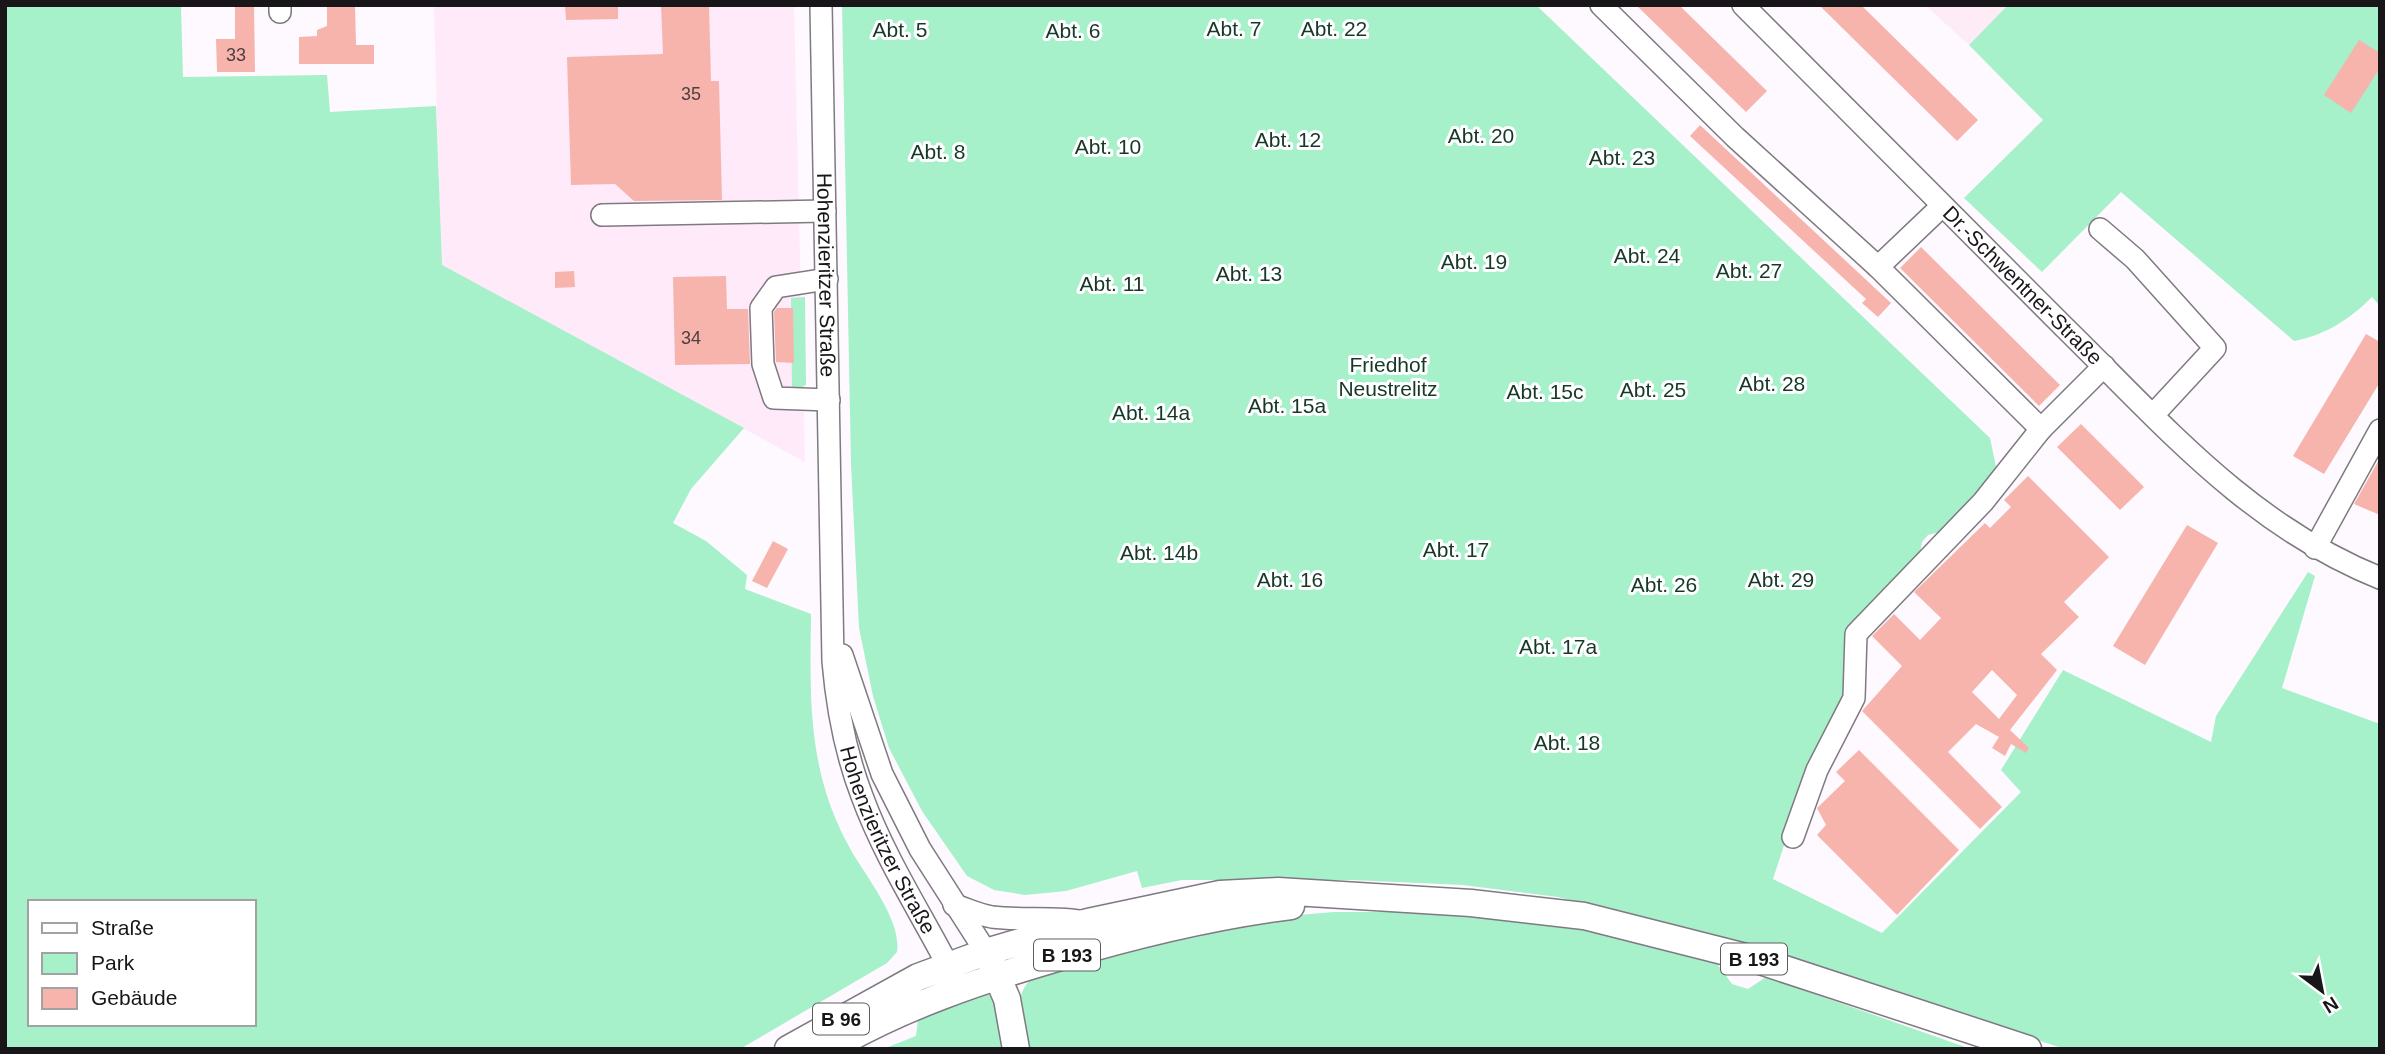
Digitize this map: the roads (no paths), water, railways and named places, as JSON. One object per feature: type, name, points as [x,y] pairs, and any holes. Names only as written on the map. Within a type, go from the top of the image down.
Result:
[{"type":"main road","name":"B 193","points":[[986,952],[1088,922],[1220,894],[1278,891],[1471,903],[1584,916],[1754,958],[2028,1049]]},
{"type":"main road","name":"B 193","points":[[999,976],[1135,935],[1245,912],[1359,897]]},
{"type":"main road","name":"B 96","points":[[788,1049],[895,989],[948,965],[986,952]]},
{"type":"main road","points":[[986,952],[999,976],[1016,1049]]},
{"type":"main road","name":"B 96","points":[[830,1049],[895,1015],[999,976]]},
{"type":"street","name":"Hohenzieritzer Straße","points":[[821,5],[833,544],[833,661],[844,740],[862,797],[881,841],[960,989]]},
{"type":"street","points":[[1601,5],[1735,137],[1878,267],[2041,429]]},
{"type":"street","name":"Dr.-Schwentner-Straße","points":[[1743,5],[1942,206],[2234,492],[2315,548],[2380,578]]},
{"type":"street","points":[[1878,267],[1942,206]]},
{"type":"street","points":[[602,215],[825,211]]},
{"type":"street","points":[[2100,229],[2136,258],[2216,348],[2153,415]]},
{"type":"street","points":[[827,279],[776,287],[761,309],[763,364],[774,398],[830,400]]},
{"type":"street","points":[[1793,837],[1816,770],[1854,698],[1856,634],[1983,502],[2041,429],[2104,366]]},
{"type":"street","points":[[2315,548],[2379,433]]},
{"type":"street","name":"Hohenzieritzer Straße","points":[[833,544],[841,650],[859,714],[881,774],[920,849],[986,952]]},
{"type":"street","points":[[954,905],[988,916],[1023,919],[1056,916],[1088,922]]},
{"type":"park label","name":"Abt. 7","points":[[1234,29]]},
{"type":"park label","name":"Abt. 22","points":[[1334,29]]},
{"type":"park label","name":"Abt. 5","points":[[900,30]]},
{"type":"park label","name":"Abt. 6","points":[[1073,31]]},
{"type":"park label","name":"Abt. 20","points":[[1481,136]]},
{"type":"park label","name":"Abt. 12","points":[[1288,140]]},
{"type":"park label","name":"Abt. 10","points":[[1108,147]]},
{"type":"park label","name":"Abt. 8","points":[[938,152]]},
{"type":"park label","name":"Abt. 23","points":[[1622,158]]},
{"type":"park label","name":"Abt. 24","points":[[1647,256]]},
{"type":"park label","name":"Abt. 19","points":[[1474,262]]},
{"type":"park label","name":"Abt. 27","points":[[1749,271]]},
{"type":"park label","name":"Abt. 13","points":[[1249,274]]},
{"type":"park label","name":"Abt. 11","points":[[1112,284]]},
{"type":"park label","name":"Friedhof Neustrelitz","points":[[1388,377]]},
{"type":"park label","name":"Abt. 28","points":[[1772,384]]},
{"type":"park label","name":"Abt. 25","points":[[1653,390]]},
{"type":"park label","name":"Abt. 15c","points":[[1545,392]]},
{"type":"park label","name":"Abt. 15a","points":[[1287,406]]},
{"type":"park label","name":"Abt. 14a","points":[[1151,413]]},
{"type":"park label","name":"Abt. 17","points":[[1456,550]]},
{"type":"park label","name":"Abt. 14b","points":[[1159,553]]},
{"type":"park label","name":"Abt. 16","points":[[1290,580]]},
{"type":"park label","name":"Abt. 29","points":[[1781,580]]},
{"type":"park label","name":"Abt. 26","points":[[1664,585]]},
{"type":"park label","name":"Abt. 17a","points":[[1558,647]]},
{"type":"park label","name":"Abt. 18","points":[[1567,743]]}]
